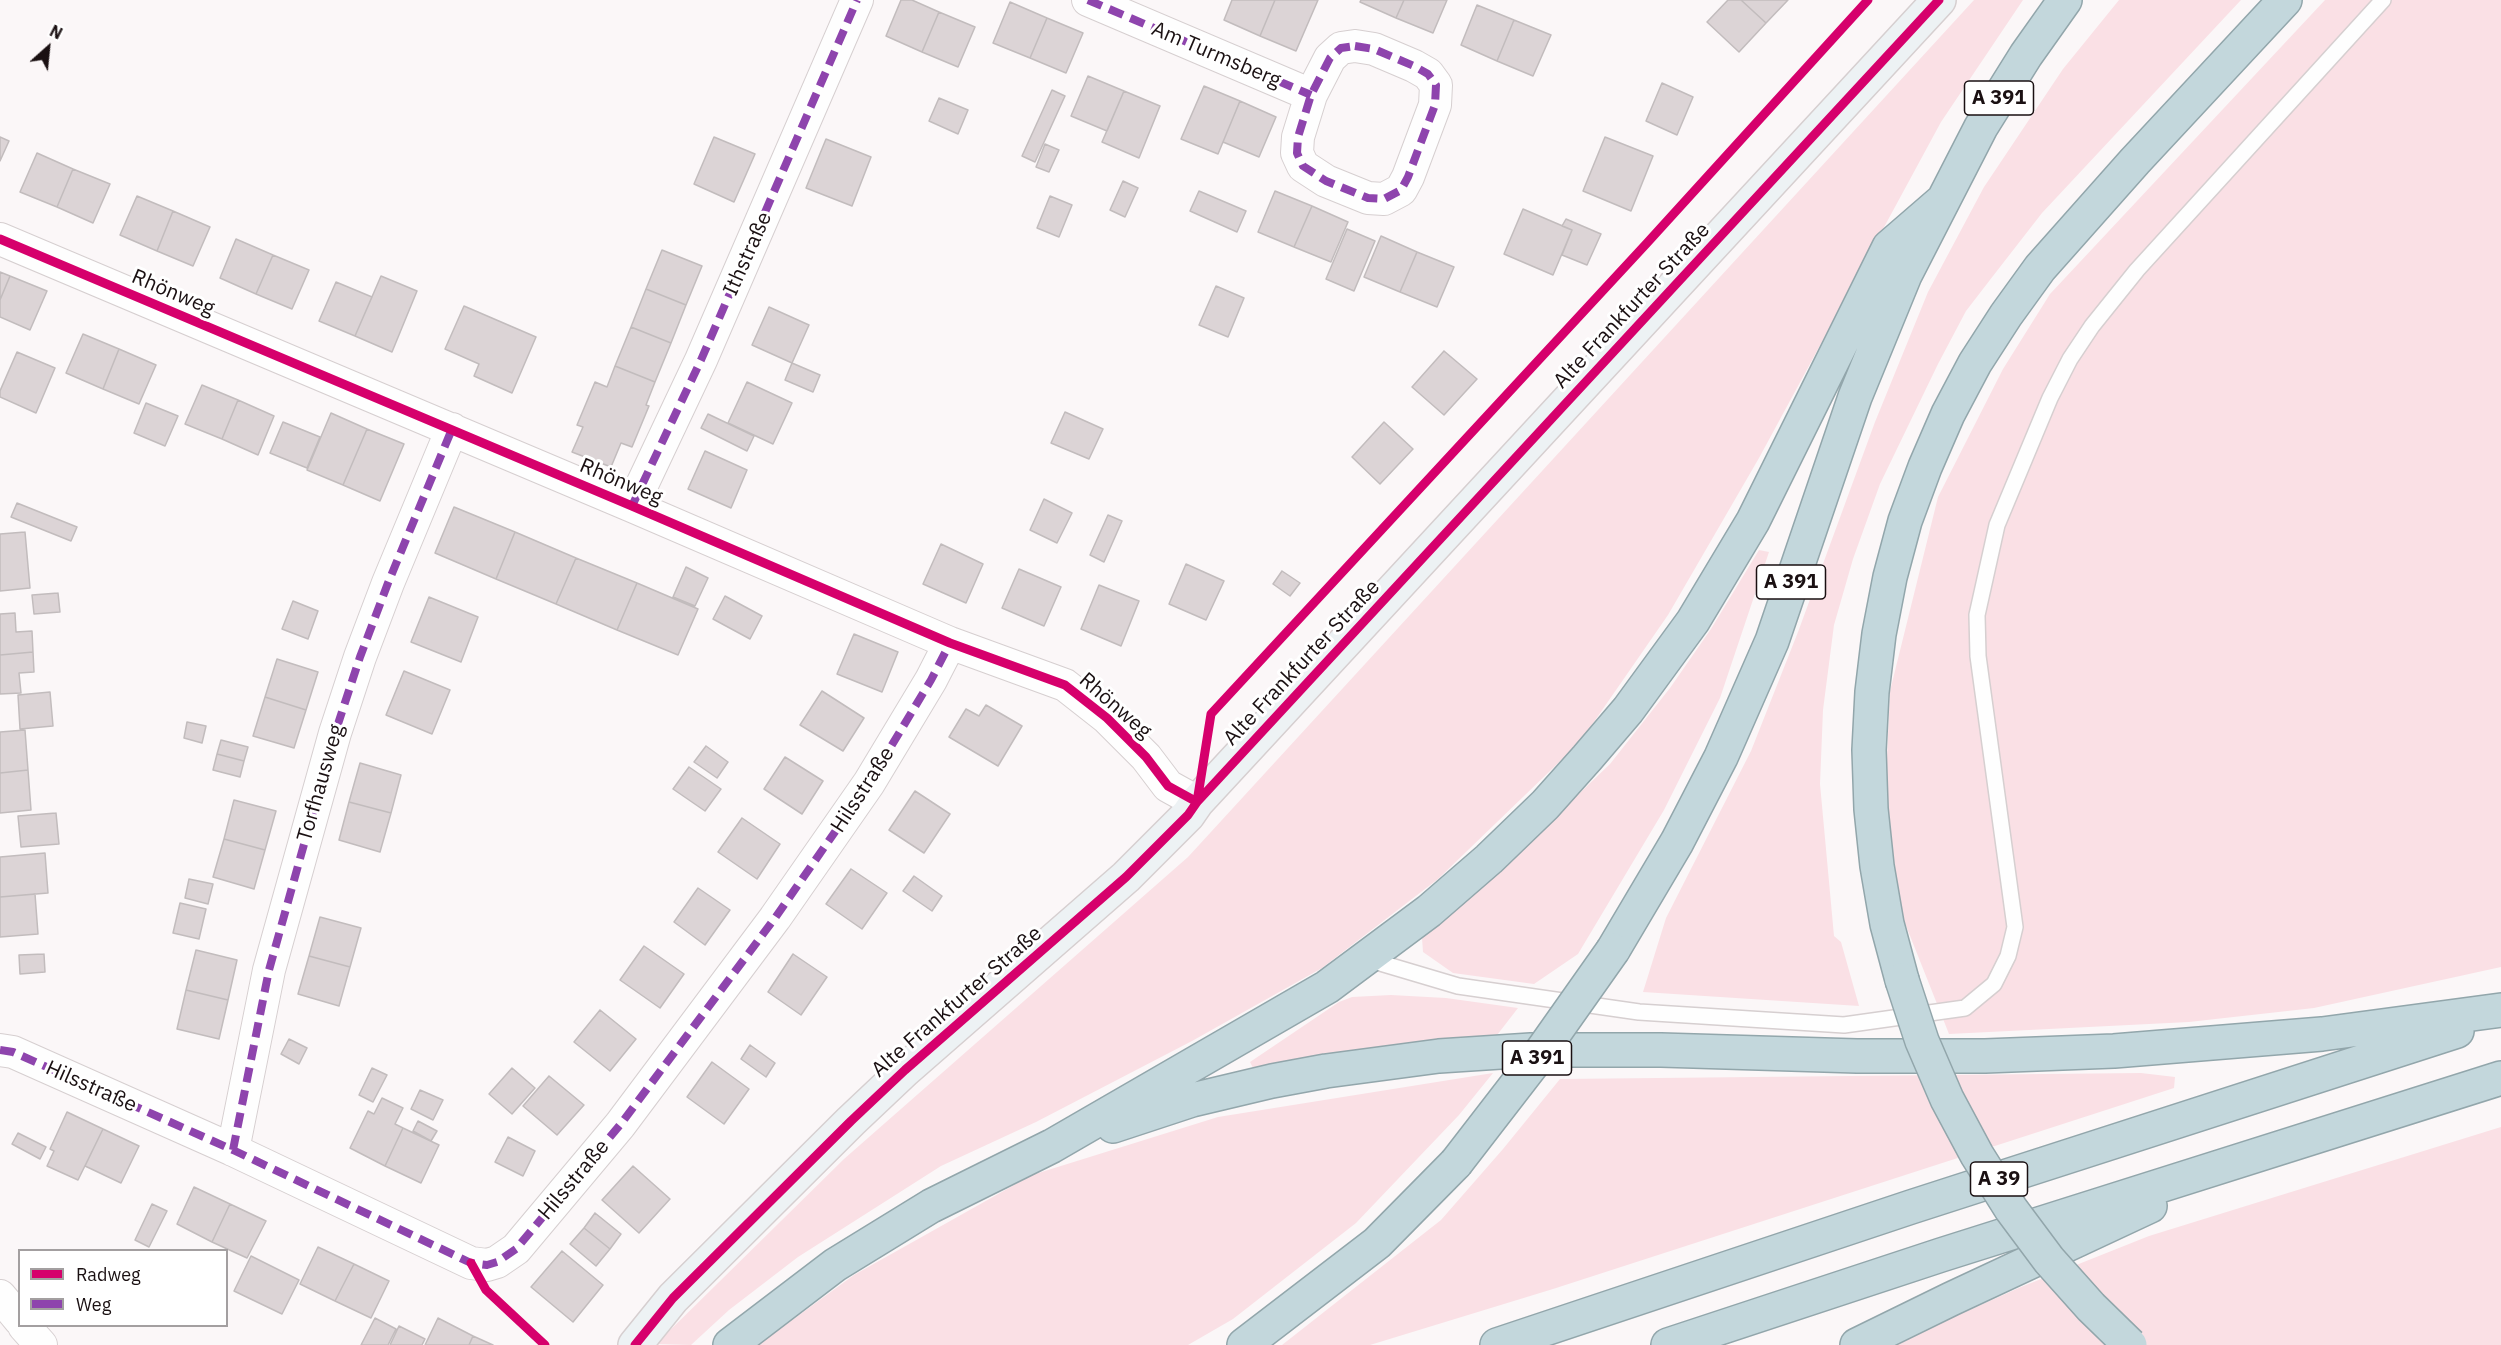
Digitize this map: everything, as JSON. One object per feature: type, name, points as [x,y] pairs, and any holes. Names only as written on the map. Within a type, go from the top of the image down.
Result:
[{"type":"highway","name":"A 391","points":[[1244,1345],[1377,1243],[1456,1162],[1534,1062],[1613,950],[1677,842],[1721,757],[1772,641],[1874,349],[1905,275],[1982,127],[2026,55],[2065,0]]},
{"type":"highway","points":[[2130,1345],[2091,1307],[2049,1260],[2011,1209],[1977,1155],[1947,1099],[1922,1041],[1887,924],[1877,866],[1871,809],[1869,750],[1872,692],[1886,600],[1905,521],[1948,414],[1975,363],[2040,268],[2135,161],[2285,0]]},
{"type":"highway","points":[[730,1345],[835,1265],[931,1206],[1052,1146],[1327,987],[1429,911],[1489,859],[1529,821],[1587,758],[1648,684],[1693,621],[1753,521],[1889,247],[1941,202]]},
{"type":"highway","points":[[1052,1146],[1192,1100],[1272,1081],[1326,1071],[1439,1056],[1532,1050],[1661,1050],[1857,1056],[1985,1056],[2114,1051],[2322,1034],[2501,1010]]},
{"type":"highway","name":"A 39","points":[[1497,1345],[1911,1207],[2501,1016]]},
{"type":"highway","name":"A 39","points":[[1668,1345],[2280,1146],[2501,1078]]},
{"type":"highway","points":[[1857,1345],[2280,1146]]},
{"type":"street","name":"Ithstraße","points":[[632,506],[701,360],[856,0]]},
{"type":"street","name":"Am Turmsberg","points":[[1088,0],[1311,95]]},
{"type":"street","name":"Alte Frankfurter Straße","points":[[635,1345],[674,1298],[800,1170],[905,1070],[1126,877],[1188,815],[1197,802],[1939,0]]},
{"type":"street","points":[[1355,46],[1374,49],[1428,74],[1436,86],[1435,105],[1401,190],[1384,199],[1368,198],[1326,181],[1303,166],[1297,153],[1298,137],[1311,95],[1330,58],[1341,48],[1355,46]]},
{"type":"street","name":"Rhönweg","points":[[0,239],[452,429],[950,643],[1065,685],[1107,718],[1131,741],[1168,786],[1197,802]]},
{"type":"street","name":"Torfhausweg","points":[[233,1150],[269,970],[335,733],[360,657],[392,573],[452,429]]},
{"type":"street","name":"Hilsstraße","points":[[0,1050],[13,1052],[233,1150],[471,1263],[487,1265],[507,1257],[589,1163],[652,1085],[775,918],[875,773],[931,680],[950,643]]},
{"type":"street","points":[[0,1296],[18,1318]]},
{"type":"street","points":[[25,1327],[41,1345]]},
{"type":"lane","points":[[1367,958],[1458,987],[1628,1010],[1844,1025],[1965,1008],[1994,984],[2008,956],[2015,927],[1978,656],[1977,615],[1997,525],[2050,398],[2070,359],[2091,326],[2137,270],[2383,0]]},
{"type":"shaded area","points":[[1974,0],[2023,0],[1941,122],[1759,458],[1668,615],[1580,742],[1438,879],[1322,968],[1192,1041],[1036,1122],[941,1166],[798,1257],[729,1310],[691,1345],[656,1344],[844,1159],[1188,857]]},
{"type":"shaded area","points":[[2119,0],[2241,0],[2042,213],[1966,311],[1880,484],[1853,559],[1834,625],[1823,710],[1820,784],[1834,936],[1841,942],[1859,1006],[1643,992],[1666,918],[1751,751],[1798,632],[1875,422],[1928,292],[1984,187],[2063,69]]},
{"type":"shaded area","points":[[2325,0],[2501,0],[2501,967],[2314,1008],[2189,1022],[1949,1034],[1891,888],[1884,825],[1890,691],[1938,497],[2003,369],[2050,294]]},
{"type":"shaded area","points":[[1759,550],[1769,552],[1720,698],[1664,810],[1578,954],[1534,984],[1453,973],[1423,952],[1422,938],[1468,900],[1610,764],[1670,688],[1711,629]]},
{"type":"shaded area","points":[[1391,995],[1446,998],[1518,1008],[1494,1039],[1382,1046],[1254,1070],[1250,1062],[1339,1002],[1352,997]]},
{"type":"shaded area","points":[[1493,1073],[1459,1115],[1356,1223],[1233,1319],[1188,1345],[758,1345],[854,1275],[1032,1175],[1218,1117]]},
{"type":"shaded area","points":[[2141,1073],[2175,1077],[2174,1088],[1553,1289],[1370,1345],[1282,1345],[1441,1220],[1560,1079]]},
{"type":"shaded area","points":[[2501,1127],[2501,1345],[1891,1345],[2021,1287],[2149,1236]]},
{"type":"building","points":[[901,0],[912,0],[939,12],[922,52],[886,36]]},
{"type":"building","points":[[1232,0],[1275,0],[1260,36],[1224,20]]},
{"type":"building","points":[[1275,0],[1318,0],[1296,51],[1260,36]]},
{"type":"building","points":[[1361,0],[1404,0],[1396,18],[1360,2]]},
{"type":"building","points":[[1404,0],[1447,0],[1433,33],[1396,18]]},
{"type":"building","points":[[1728,0],[1741,0],[1766,23],[1739,52],[1707,22]]},
{"type":"building","points":[[1741,0],[1788,0],[1766,23]]},
{"type":"building","points":[[1010,2],[1047,18],[1030,58],[993,43]]},
{"type":"building","points":[[1477,5],[1514,20],[1497,61],[1461,45]]},
{"type":"building","points":[[939,12],[975,27],[958,67],[922,52]]},
{"type":"building","points":[[1047,18],[1083,33],[1066,73],[1030,58]]},
{"type":"building","points":[[1514,20],[1551,35],[1533,76],[1497,61]]},
{"type":"building","points":[[1088,76],[1124,91],[1107,131],[1071,116]]},
{"type":"building","points":[[1662,83],[1693,97],[1677,135],[1646,121]]},
{"type":"building","points":[[1204,86],[1240,101],[1218,154],[1181,139]]},
{"type":"building","points":[[1052,90],[1065,96],[1035,162],[1022,156]]},
{"type":"building","points":[[1124,91],[1160,106],[1139,158],[1102,142]]},
{"type":"building","points":[[939,98],[968,110],[958,134],[929,121]]},
{"type":"building","points":[[1240,101],[1276,117],[1259,157],[1223,142]]},
{"type":"building","points":[[0,137],[9,141],[0,161]]},
{"type":"building","points":[[714,137],[755,154],[734,202],[694,184]]},
{"type":"building","points":[[1605,137],[1653,156],[1631,211],[1583,191]]},
{"type":"building","points":[[826,139],[871,157],[852,206],[806,188]]},
{"type":"building","points":[[1045,144],[1059,150],[1049,172],[1036,167]]},
{"type":"building","points":[[37,153],[73,169],[57,207],[20,192]]},
{"type":"building","points":[[73,169],[110,184],[93,223],[57,207]]},
{"type":"building","points":[[1123,181],[1138,188],[1125,217],[1110,210]]},
{"type":"building","points":[[1199,191],[1246,211],[1237,232],[1190,211]]},
{"type":"building","points":[[1275,191],[1312,206],[1294,247],[1258,232]]},
{"type":"building","points":[[137,196],[173,211],[157,251],[120,235]]},
{"type":"building","points":[[1050,196],[1072,205],[1059,237],[1037,228]]},
{"type":"building","points":[[1312,206],[1348,222],[1331,262],[1294,247]]},
{"type":"building","points":[[1523,209],[1572,230],[1553,275],[1504,254]]},
{"type":"building","points":[[173,211],[210,227],[193,266],[157,251]]},
{"type":"building","points":[[1566,219],[1601,234],[1587,265],[1562,255],[1572,230],[1562,226]]},
{"type":"building","points":[[1347,229],[1375,241],[1354,291],[1326,279]]},
{"type":"building","points":[[1381,236],[1417,252],[1400,292],[1364,277]]},
{"type":"building","points":[[236,239],[273,255],[256,294],[220,278]]},
{"type":"building","points":[[662,250],[702,266],[686,305],[646,289]]},
{"type":"building","points":[[1417,252],[1454,267],[1437,307],[1400,292]]},
{"type":"building","points":[[273,255],[309,270],[292,309],[256,294]]},
{"type":"building","points":[[0,272],[10,276],[0,300]]},
{"type":"building","points":[[10,276],[47,291],[30,330],[0,317],[0,300]]},
{"type":"building","points":[[381,276],[417,291],[392,352],[355,336]]},
{"type":"building","points":[[336,282],[372,297],[355,336],[319,321]]},
{"type":"building","points":[[1216,286],[1244,298],[1228,337],[1199,325]]},
{"type":"building","points":[[646,289],[686,305],[671,343],[631,327]]},
{"type":"building","points":[[464,306],[536,337],[512,393],[474,376],[479,364],[445,349]]},
{"type":"building","points":[[769,307],[809,325],[792,363],[752,345]]},
{"type":"building","points":[[631,327],[671,343],[655,382],[615,366]]},
{"type":"building","points":[[83,334],[119,349],[103,389],[66,373]]},
{"type":"building","points":[[119,349],[156,365],[139,404],[103,389]]},
{"type":"building","points":[[1444,351],[1477,379],[1444,415],[1412,387]]},
{"type":"building","points":[[17,352],[55,368],[36,413],[0,397],[0,391]]},
{"type":"building","points":[[792,363],[820,375],[813,392],[785,380]]},
{"type":"building","points":[[615,366],[655,382],[646,405],[649,406],[632,447],[621,443],[611,467],[572,452],[583,427],[577,425],[595,382],[607,387]]},
{"type":"building","points":[[747,382],[792,403],[773,444],[728,423]]},
{"type":"building","points":[[202,385],[238,400],[222,439],[185,424]]},
{"type":"building","points":[[238,400],[274,416],[258,455],[222,439]]},
{"type":"building","points":[[146,403],[178,416],[165,446],[134,433]]},
{"type":"building","points":[[1065,412],[1103,429],[1089,459],[1051,443]]},
{"type":"building","points":[[331,413],[367,429],[343,485],[307,470]]},
{"type":"building","points":[[708,414],[754,436],[747,451],[701,428]]},
{"type":"building","points":[[283,422],[320,437],[307,468],[270,453]]},
{"type":"building","points":[[1384,422],[1413,449],[1380,484],[1352,457]]},
{"type":"building","points":[[367,429],[404,444],[380,501],[343,485]]},
{"type":"building","points":[[705,451],[747,470],[731,508],[688,489]]},
{"type":"building","points":[[1044,499],[1072,513],[1057,543],[1030,530]]},
{"type":"building","points":[[17,503],[77,527],[71,541],[11,517]]},
{"type":"building","points":[[454,507],[515,532],[496,579],[435,553]]},
{"type":"building","points":[[1108,515],[1122,521],[1104,562],[1090,555]]},
{"type":"building","points":[[25,532],[30,588],[0,591],[0,534]]},
{"type":"building","points":[[515,532],[576,558],[556,604],[496,579]]},
{"type":"building","points":[[941,544],[983,564],[966,603],[923,584]]},
{"type":"building","points":[[576,558],[637,583],[617,630],[556,604]]},
{"type":"building","points":[[1186,564],[1224,581],[1206,620],[1169,604]]},
{"type":"building","points":[[686,567],[708,578],[695,606],[673,597]]},
{"type":"building","points":[[1019,569],[1061,587],[1044,626],[1002,608]]},
{"type":"building","points":[[1282,571],[1300,583],[1290,596],[1273,584]]},
{"type":"building","points":[[637,583],[698,609],[678,655],[617,630]]},
{"type":"building","points":[[1099,585],[1139,601],[1121,646],[1081,629]]},
{"type":"building","points":[[58,593],[60,612],[34,614],[32,595]]},
{"type":"building","points":[[725,596],[762,616],[750,639],[713,619]]},
{"type":"building","points":[[429,597],[478,617],[461,662],[411,642]]},
{"type":"building","points":[[293,601],[318,611],[308,639],[282,629]]},
{"type":"building","points":[[15,613],[16,632],[32,631],[33,652],[0,655],[0,614]]},
{"type":"building","points":[[854,634],[898,652],[882,692],[837,674]]},
{"type":"building","points":[[33,652],[34,672],[19,673],[21,693],[0,694],[0,655]]},
{"type":"building","points":[[277,659],[318,672],[306,710],[265,697]]},
{"type":"building","points":[[404,671],[450,690],[432,734],[386,715]]},
{"type":"building","points":[[822,691],[864,718],[843,751],[800,725]]},
{"type":"building","points":[[50,692],[53,726],[20,729],[18,695]]},
{"type":"building","points":[[265,697],[306,710],[294,748],[253,736]]},
{"type":"building","points":[[986,705],[1022,726],[998,766],[949,737],[966,709],[979,716]]},
{"type":"building","points":[[187,722],[206,726],[202,743],[184,738]]},
{"type":"building","points":[[25,730],[28,770],[0,773],[0,732]]},
{"type":"building","points":[[221,740],[248,747],[244,761],[217,754]]},
{"type":"building","points":[[706,746],[728,762],[717,778],[694,762]]},
{"type":"building","points":[[217,754],[244,761],[240,777],[213,770]]},
{"type":"building","points":[[785,757],[823,781],[802,814],[764,789]]},
{"type":"building","points":[[360,763],[401,775],[391,813],[349,802]]},
{"type":"building","points":[[689,767],[721,789],[705,811],[673,789]]},
{"type":"building","points":[[28,770],[31,810],[0,813],[0,773]]},
{"type":"building","points":[[915,791],[950,814],[924,853],[889,830]]},
{"type":"building","points":[[234,800],[276,811],[265,850],[224,839]]},
{"type":"building","points":[[349,802],[391,813],[380,852],[339,840]]},
{"type":"building","points":[[56,813],[59,844],[21,847],[18,816]]},
{"type":"building","points":[[742,818],[780,844],[757,879],[718,852]]},
{"type":"building","points":[[224,839],[265,850],[254,889],[213,877]]},
{"type":"building","points":[[45,853],[48,893],[0,897],[0,857]]},
{"type":"building","points":[[851,869],[887,893],[862,929],[826,904]]},
{"type":"building","points":[[914,876],[942,896],[932,911],[903,891]]},
{"type":"building","points":[[189,879],[213,884],[208,904],[185,898]]},
{"type":"building","points":[[698,888],[730,910],[705,945],[674,922]]},
{"type":"building","points":[[35,894],[38,934],[0,937],[0,897]]},
{"type":"building","points":[[180,903],[206,909],[199,939],[173,933]]},
{"type":"building","points":[[320,917],[361,928],[350,967],[309,956]]},
{"type":"building","points":[[644,946],[684,974],[660,1008],[620,980]]},
{"type":"building","points":[[196,950],[237,960],[228,1000],[186,990]]},
{"type":"building","points":[[44,954],[45,972],[20,974],[19,955]]},
{"type":"building","points":[[793,954],[827,977],[801,1015],[768,992]]},
{"type":"building","points":[[309,956],[350,967],[339,1006],[298,994]]},
{"type":"building","points":[[186,990],[228,1000],[219,1039],[177,1029]]},
{"type":"building","points":[[600,1010],[636,1039],[610,1071],[574,1042]]},
{"type":"building","points":[[289,1039],[307,1048],[299,1064],[281,1054]]},
{"type":"building","points":[[750,1045],[775,1063],[766,1077],[741,1059]]},
{"type":"building","points":[[712,1062],[749,1089],[724,1124],[687,1097]]},
{"type":"building","points":[[372,1068],[387,1075],[373,1102],[359,1095]]},
{"type":"building","points":[[512,1068],[535,1088],[512,1114],[489,1094]]},
{"type":"building","points":[[549,1076],[584,1105],[557,1135],[523,1106]]},
{"type":"building","points":[[420,1090],[443,1100],[433,1120],[411,1109]]},
{"type":"building","points":[[382,1098],[403,1108],[395,1124],[403,1128],[385,1166],[350,1148],[368,1111],[374,1114]]},
{"type":"building","points":[[67,1112],[103,1129],[78,1180],[47,1166],[54,1151],[50,1149]]},
{"type":"building","points":[[418,1121],[437,1131],[431,1141],[413,1131]]},
{"type":"building","points":[[403,1128],[439,1145],[421,1183],[385,1166]]},
{"type":"building","points":[[103,1129],[139,1146],[121,1183],[85,1166]]},
{"type":"building","points":[[18,1133],[46,1147],[40,1159],[12,1144]]},
{"type":"building","points":[[508,1137],[535,1151],[523,1176],[495,1162]]},
{"type":"building","points":[[633,1166],[670,1199],[639,1233],[602,1200]]},
{"type":"building","points":[[194,1187],[230,1204],[212,1242],[177,1224]]},
{"type":"building","points":[[152,1204],[167,1211],[149,1247],[135,1240]]},
{"type":"building","points":[[230,1204],[266,1221],[247,1258],[212,1242]]},
{"type":"building","points":[[595,1213],[621,1234],[610,1249],[584,1228]]},
{"type":"building","points":[[584,1228],[610,1249],[596,1266],[570,1244]]},
{"type":"building","points":[[318,1247],[354,1264],[335,1301],[300,1284]]},
{"type":"building","points":[[562,1251],[603,1285],[573,1322],[531,1287]]},
{"type":"building","points":[[251,1256],[299,1280],[282,1314],[234,1291]]},
{"type":"building","points":[[354,1264],[389,1281],[371,1318],[335,1301]]},
{"type":"building","points":[[375,1318],[396,1329],[388,1345],[361,1345]]},
{"type":"building","points":[[438,1318],[473,1336],[469,1345],[425,1345]]},
{"type":"building","points":[[399,1326],[425,1339],[422,1345],[390,1345]]},
{"type":"building","points":[[473,1336],[493,1345],[469,1345]]},
{"type":"marked path","points":[[632,506],[701,360],[857,0]]},
{"type":"marked path","points":[[1088,0],[1311,95]]},
{"type":"marked path","points":[[1355,46],[1374,49],[1414,66],[1428,74],[1436,85],[1435,105],[1408,177],[1401,190],[1384,199],[1368,198],[1326,181],[1303,166],[1297,153],[1298,137],[1311,95],[1330,58],[1341,48],[1355,46]]},
{"type":"marked path","points":[[233,1150],[269,970],[335,733],[388,583],[452,429]]},
{"type":"marked path","points":[[0,1050],[13,1052],[233,1150],[471,1263],[487,1265],[497,1262],[516,1249],[620,1125],[775,918],[869,783],[931,680],[950,643]]},
{"type":"cycle path","points":[[1197,802],[1211,714],[1647,243],[1868,0]]},
{"type":"cycle path","points":[[635,1345],[673,1298],[851,1121],[905,1070],[1126,877],[1188,815],[1197,802],[1939,0]]},
{"type":"cycle path","points":[[0,239],[950,643],[1065,685],[1107,718],[1146,757],[1168,786],[1197,802]]},
{"type":"cycle path","points":[[471,1263],[486,1290],[545,1345]]}]
